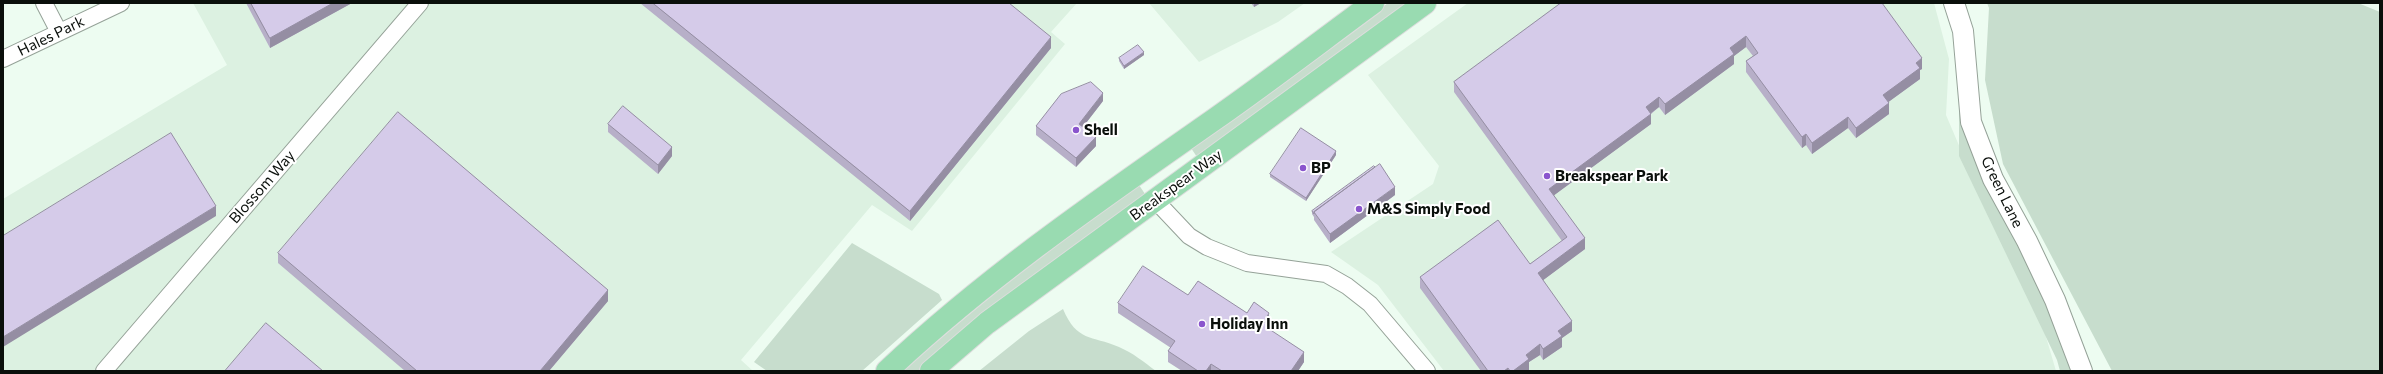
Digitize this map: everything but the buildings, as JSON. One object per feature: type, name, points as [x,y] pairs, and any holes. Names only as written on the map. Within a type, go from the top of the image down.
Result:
[{"type":"main road","name":"Breakspear Way","points":[[887,371],[914,346],[1062,226],[1216,118],[1373,3]]},
{"type":"main road","name":"Breakspear Way","points":[[931,371],[987,323],[1425,3]]},
{"type":"street","points":[[44,3],[59,32]]},
{"type":"street","name":"Hales Park","points":[[3,59],[121,3]]},
{"type":"street","name":"Blossom Way","points":[[104,371],[420,3]]},
{"type":"street","name":"Green Lane","points":[[1954,3],[1963,31],[1971,122],[1993,179],[2055,300],[2074,344],[2082,371]]},
{"type":"street","points":[[1155,200],[1189,236],[1207,247],[1248,262],[1326,274],[1347,286],[1370,304],[1427,371]]},
{"type":"shaded area","points":[[193,3],[1077,3],[1051,32],[1065,44],[912,231],[872,205],[741,360],[753,371],[3,371],[3,199],[227,65]]},
{"type":"shaded area","points":[[1149,3],[1305,3],[1278,22],[1199,62]]},
{"type":"shaded area","points":[[1388,3],[1409,3],[1197,157],[1191,148]]},
{"type":"shaded area","points":[[1468,3],[1934,3],[1949,59],[1946,115],[1987,211],[2042,323],[2056,371],[1444,371],[1378,285],[1331,252],[1433,184],[1439,166],[1368,75]]},
{"type":"shaded area","points":[[1987,3],[2358,3],[2380,12],[2380,371],[2112,371],[2003,164],[1985,80],[1989,8]]},
{"type":"shaded area","points":[[1959,111],[1988,190],[2061,320],[2076,371],[2060,371],[2057,360],[1959,156]]},
{"type":"shaded area","points":[[1139,185],[1145,194],[919,371],[901,371],[1024,269]]},
{"type":"shaded area","points":[[852,243],[939,294],[942,300],[862,371],[767,371],[754,362]]},
{"type":"shaded area","points":[[1063,309],[1068,320],[1079,332],[1086,336],[1124,349],[1156,371],[979,371],[1029,331]]},
{"type":"place","name":"Shell","points":[[1076,130]]},
{"type":"place","name":"BP","points":[[1303,168]]},
{"type":"place","name":"Breakspear Park","points":[[1547,176]]},
{"type":"place","name":"M&S Simply Food","points":[[1359,209]]},
{"type":"place","name":"Holiday Inn","points":[[1202,324]]}]
